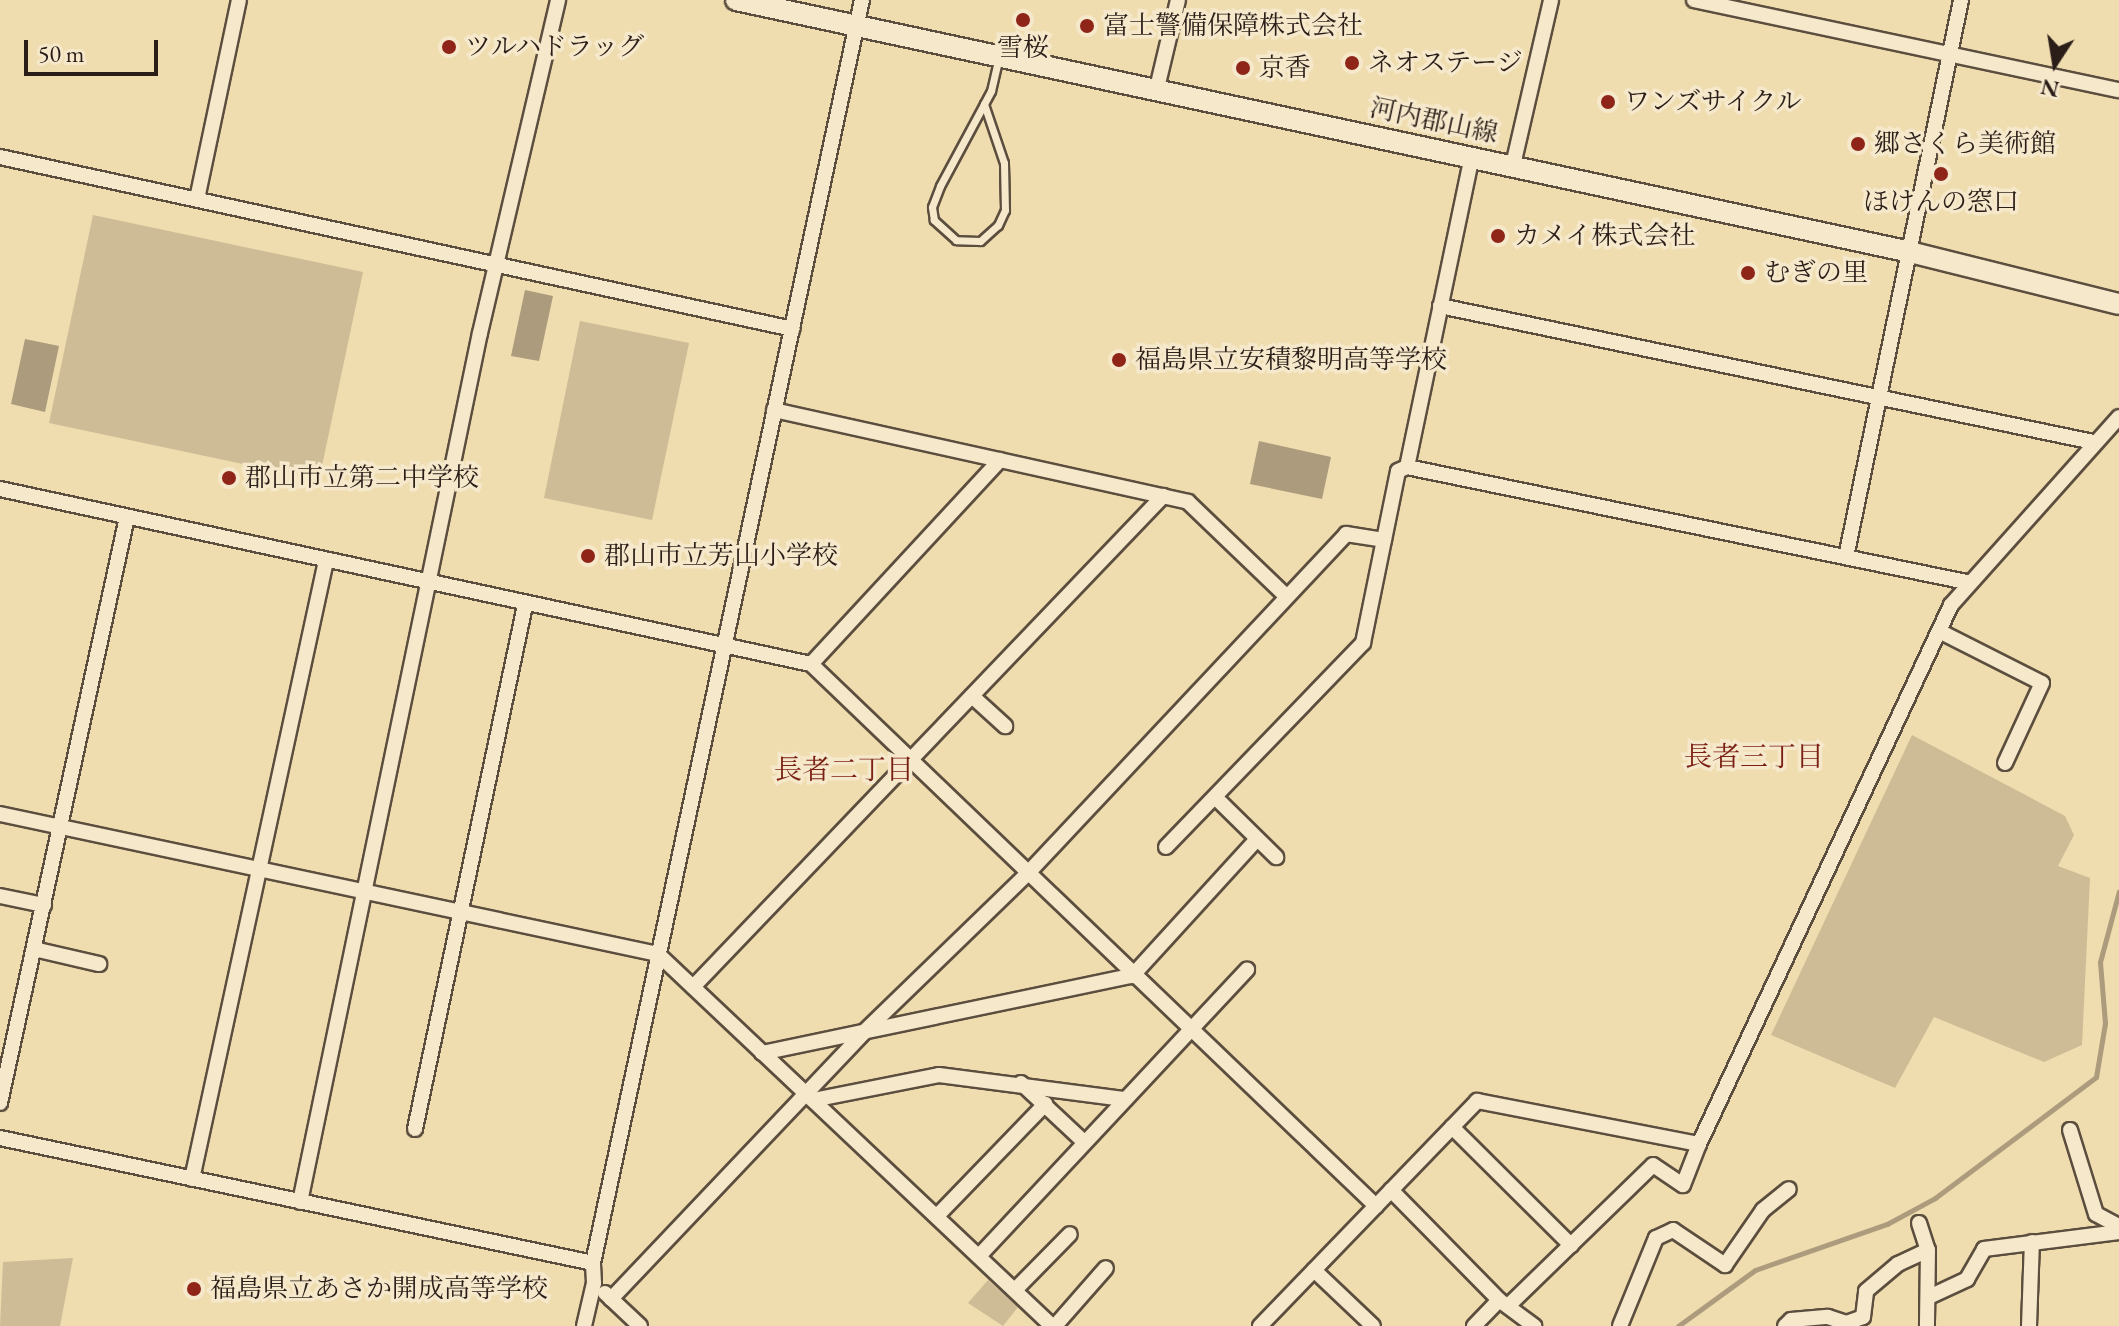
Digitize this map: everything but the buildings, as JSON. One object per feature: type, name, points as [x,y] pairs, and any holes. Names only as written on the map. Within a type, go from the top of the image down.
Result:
[{"type":"main road","name":"河内郡山線","points":[[736,0],[1906,251],[2119,304]]},
{"type":"street","points":[[197,199],[239,0]]},
{"type":"street","points":[[300,1202],[480,333],[499,265],[558,0]]},
{"type":"street","points":[[584,1326],[594,1283],[593,1263],[722,646],[862,0]]},
{"type":"street","points":[[1157,88],[1178,0]]},
{"type":"street","points":[[1513,165],[1551,0]]},
{"type":"street","points":[[1694,0],[2119,90]]},
{"type":"street","points":[[1846,557],[1906,251],[1961,0]]},
{"type":"street","points":[[1407,467],[1472,156]]},
{"type":"street","points":[[0,157],[793,329]]},
{"type":"street","points":[[1440,306],[1877,394],[2093,442]]},
{"type":"street","points":[[774,410],[1188,502],[1285,595]]},
{"type":"street","points":[[1474,1326],[1571,1245],[1653,1165],[1683,1185],[1699,1144],[1966,582],[2119,417]]},
{"type":"street","points":[[811,664],[1000,460]]},
{"type":"street","points":[[1166,847],[1363,643],[1398,471],[1407,467],[1966,582]]},
{"type":"street","points":[[0,489],[525,605],[811,664],[1132,976],[1376,1206]]},
{"type":"street","points":[[693,987],[1163,496]]},
{"type":"street","points":[[0,1103],[127,517]]},
{"type":"street","points":[[611,1299],[809,1097],[864,1032],[1028,873],[1285,595],[1346,534],[1384,540]]},
{"type":"street","points":[[192,1179],[326,561]]},
{"type":"street","points":[[415,1129],[525,605]]},
{"type":"street","points":[[1941,632],[2042,683],[2005,763]]},
{"type":"street","points":[[972,696],[1005,726]]},
{"type":"street","points":[[1215,797],[1276,857]]},
{"type":"street","points":[[0,814],[658,954],[980,1255],[1049,1325],[1106,1268]]},
{"type":"street","points":[[762,1053],[1132,976],[1257,839]]},
{"type":"street","points":[[0,896],[44,905]]},
{"type":"street","points":[[34,949],[99,964]]},
{"type":"street","points":[[980,1255],[1247,970]]},
{"type":"street","points":[[809,1097],[939,1075],[1021,1083],[1125,1099]]},
{"type":"street","points":[[1021,1083],[1084,1142]]},
{"type":"street","points":[[1260,1326],[1477,1101],[1699,1144]]},
{"type":"street","points":[[937,1216],[1045,1104]]},
{"type":"street","points":[[1452,1127],[1571,1245]]},
{"type":"street","points":[[2070,1130],[2096,1214],[2119,1226]]},
{"type":"street","points":[[0,1138],[593,1263]]},
{"type":"street","points":[[1620,1326],[1656,1238],[1673,1230],[1725,1265],[1763,1210],[1789,1189]]},
{"type":"street","points":[[1391,1190],[1504,1303],[1534,1326]]},
{"type":"street","points":[[1919,1223],[1928,1250],[1931,1296],[1927,1326]]},
{"type":"street","points":[[1931,1296],[1967,1279],[1984,1249],[2119,1232]]},
{"type":"street","points":[[1015,1290],[1070,1234]]},
{"type":"street","points":[[2029,1326],[2032,1242]]},
{"type":"street","points":[[1785,1326],[1791,1320],[1828,1317],[1846,1323],[1863,1317],[1866,1291],[1898,1264],[1928,1250]]},
{"type":"street","points":[[1314,1270],[1373,1326]]},
{"type":"street","points":[[594,1283],[640,1326]]},
{"type":"lane","points":[[984,104],[1004,163],[1005,210],[998,225],[980,241],[956,240],[943,232],[932,207],[984,104],[999,55]]},
{"type":"shaded area","points":[[93,215],[363,272],[319,480],[49,423]]},
{"type":"shaded area","points":[[525,290],[553,296],[539,361],[511,356]]},
{"type":"shaded area","points":[[580,321],[689,343],[652,520],[544,498]]},
{"type":"shaded area","points":[[25,339],[59,346],[45,412],[11,404]]},
{"type":"shaded area","points":[[1259,441],[1331,457],[1322,499],[1250,484]]},
{"type":"shaded area","points":[[1912,735],[2065,816],[2074,835],[2058,866],[2090,878],[2082,1045],[2044,1062],[1934,1017],[1895,1088],[1771,1035]]},
{"type":"shaded area","points":[[73,1258],[60,1326],[0,1326],[3,1262]]},
{"type":"shaded area","points":[[988,1280],[1018,1307],[1003,1326],[968,1303]]},
{"type":"waterway","points":[[1678,1326],[1755,1270],[1887,1224],[1935,1198],[2096,1077],[2105,1023],[2100,962],[2119,891]]},
{"type":"place","name":"雪桜","points":[[1023,20]]},
{"type":"place","name":"富士警備保障株式会社","points":[[1087,26]]},
{"type":"place","name":"ツルハドラッグ","points":[[449,47]]},
{"type":"place","name":"ネオステージ","points":[[1352,63]]},
{"type":"place","name":"京香","points":[[1243,68]]},
{"type":"place","name":"ワンズサイクル","points":[[1608,102]]},
{"type":"place","name":"郷さくら美術館","points":[[1858,144]]},
{"type":"place","name":"ほけんの窓口","points":[[1941,174]]},
{"type":"place","name":"カメイ株式会社","points":[[1498,236]]},
{"type":"place","name":"むぎの里","points":[[1748,273]]},
{"type":"place","name":"福島県立安積黎明高等学校","points":[[1119,360]]},
{"type":"place","name":"郡山市立第二中学校","points":[[229,478]]},
{"type":"place","name":"郡山市立芳山小学校","points":[[588,556]]},
{"type":"place","name":"福島県立あさか開成高等学校","points":[[194,1289]]},
{"type":"district","name":"長者三丁目","points":[[1754,756]]},
{"type":"district","name":"長者二丁目","points":[[844,769]]}]
